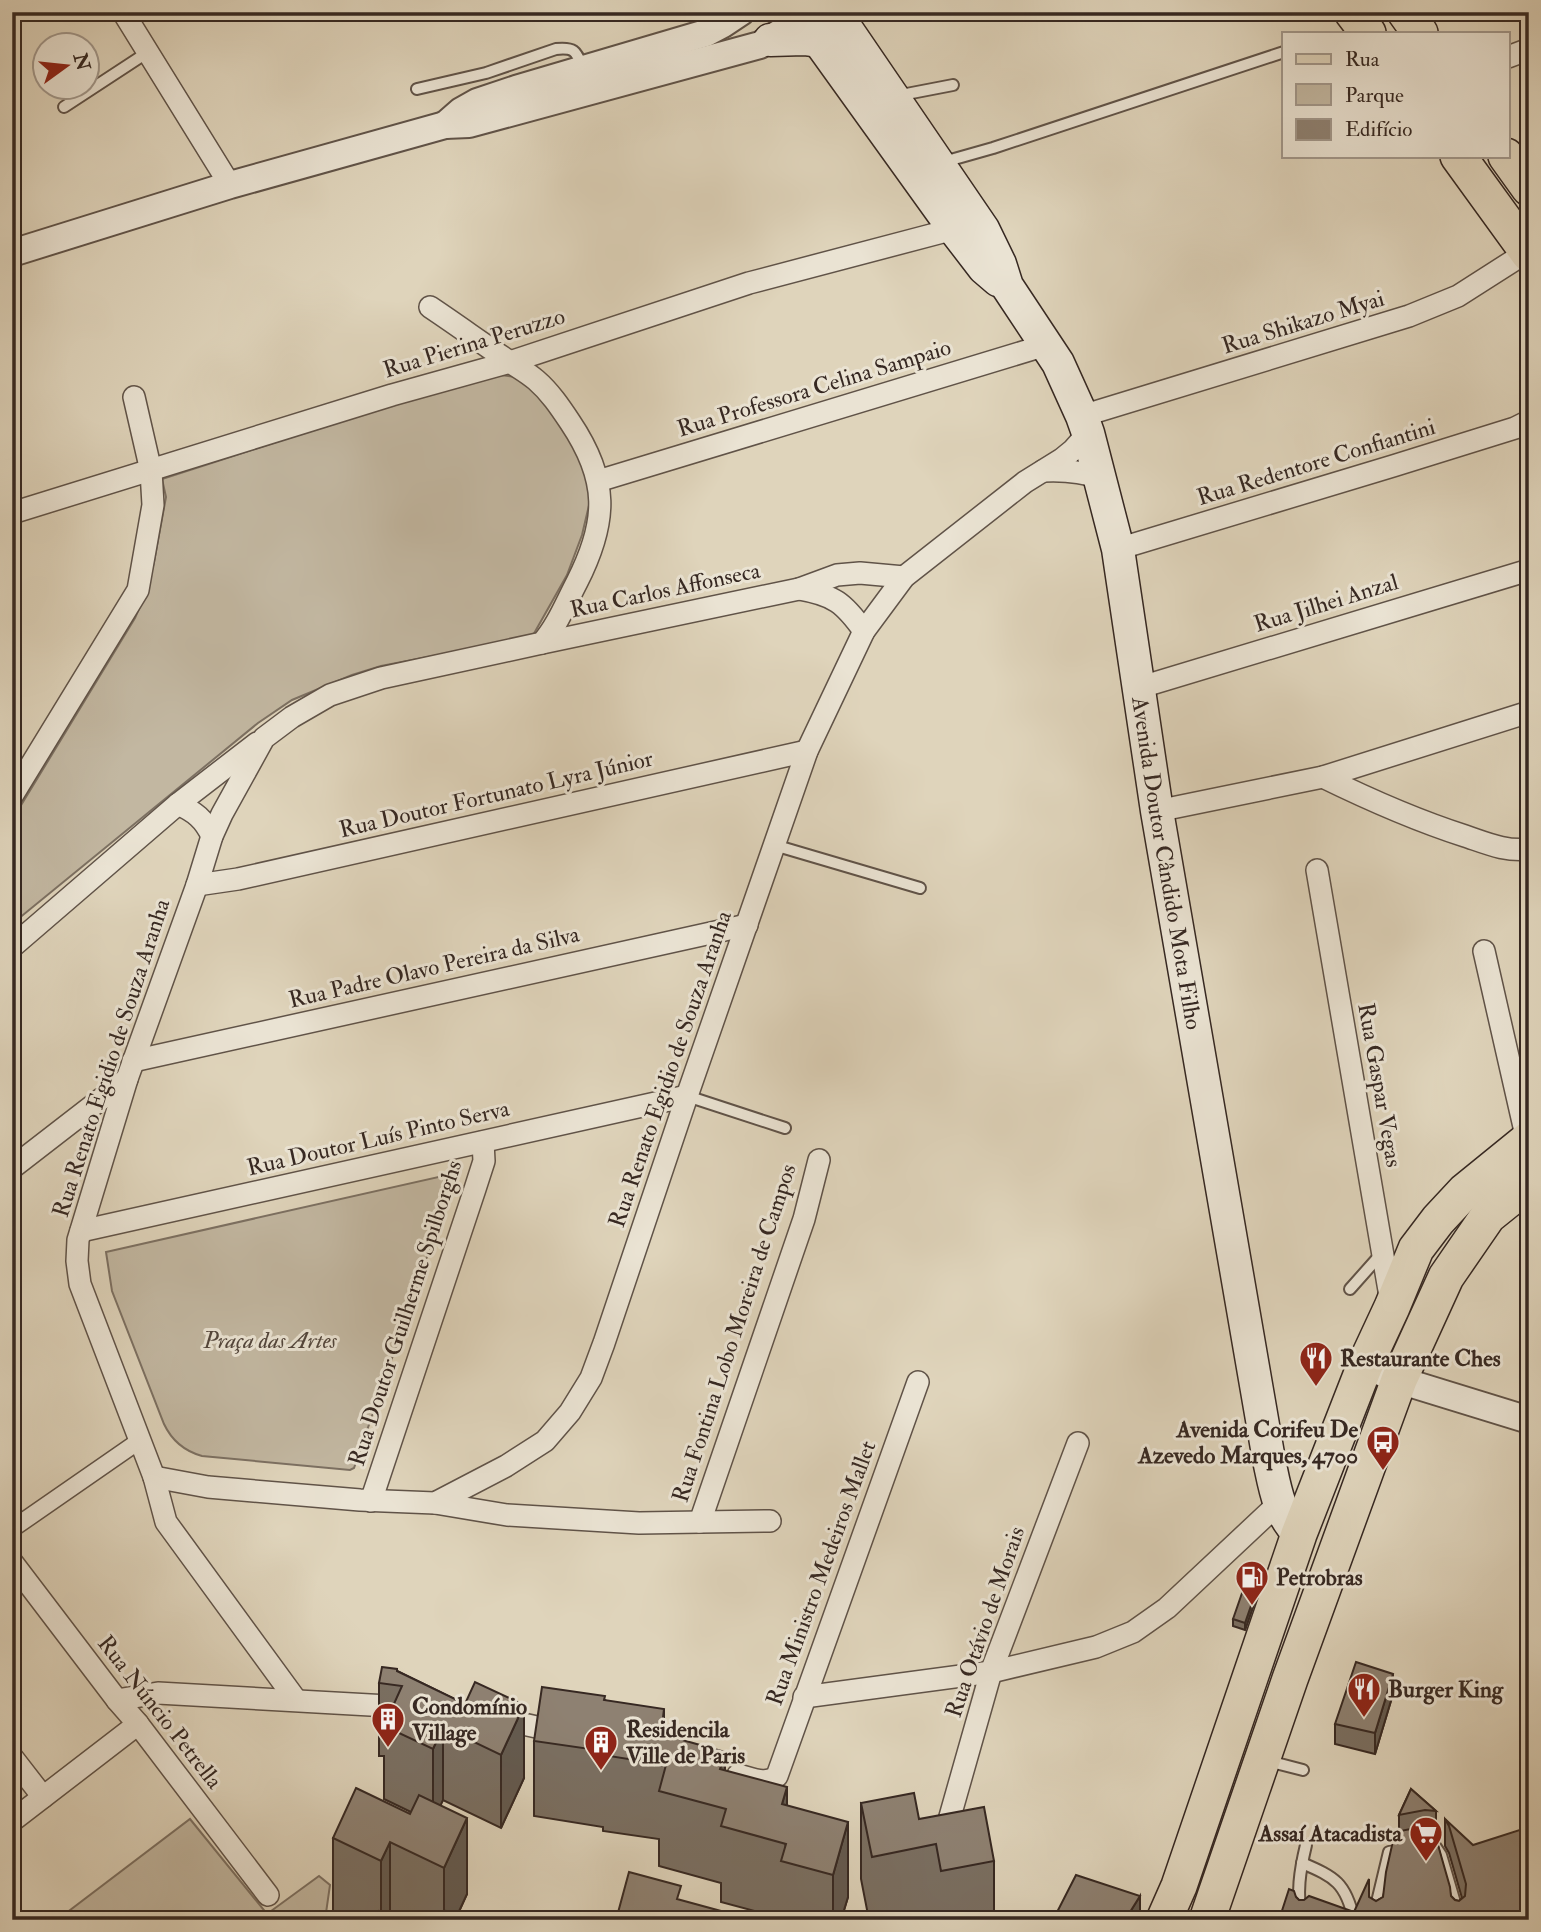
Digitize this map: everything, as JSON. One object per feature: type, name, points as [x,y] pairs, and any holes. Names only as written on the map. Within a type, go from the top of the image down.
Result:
[{"type":"main road","name":"Avenida Doutor Cândido Mota Filho","points":[[835,12],[982,229],[993,248],[1007,286],[1058,363],[1085,424],[1118,549],[1157,810],[1269,1460],[1299,1487],[1296,1514]]},
{"type":"main road","points":[[1352,12],[1367,32]]},
{"type":"main road","points":[[1405,12],[1419,32]]},
{"type":"main road","name":"Avenida Doutor Cândido Mota Filho","points":[[806,21],[954,229],[984,268],[1007,286]]},
{"type":"main road","points":[[765,42],[804,39],[806,21]]},
{"type":"main road","points":[[1459,158],[1528,253]]},
{"type":"main road","points":[[1507,158],[1529,188]]},
{"type":"main road","points":[[1164,1920],[1179,1886],[1296,1514],[1416,1249],[1465,1191],[1528,1139]]},
{"type":"main road","points":[[1207,1920],[1262,1759],[1399,1380],[1446,1277],[1488,1216],[1529,1183]]},
{"type":"main road","points":[[1296,1514],[1339,1545]]},
{"type":"street","points":[[123,12],[230,185]]},
{"type":"street","points":[[683,52],[706,33],[740,13],[765,42]]},
{"type":"street","points":[[12,253],[230,185],[445,125],[477,102],[587,80],[683,52],[765,42]]},
{"type":"street","points":[[1510,56],[1529,49]]},
{"type":"street","name":"Rua Pierina Peruzzo","points":[[12,513],[391,395],[510,362],[749,283],[954,229]]},
{"type":"street","name":"Rua Shikazo Myai","points":[[1085,424],[1409,316],[1458,296],[1528,253]]},
{"type":"street","points":[[430,307],[535,379],[561,408],[591,458],[598,481],[601,508],[598,531],[589,559],[550,634],[542,643]]},
{"type":"street","name":"Rua Professora Celina Sampaio","points":[[598,481],[1046,345]]},
{"type":"street","points":[[12,796],[138,590],[153,505],[151,471],[134,397]]},
{"type":"street","name":"Rua Redentore Confiantini","points":[[1118,549],[1393,467],[1515,428],[1529,421]]},
{"type":"street","name":"Rua Renato Egidio de Souza Aranha","points":[[542,643],[381,678],[330,695],[264,738],[222,814],[130,1070],[78,1240],[80,1284],[154,1477],[208,1487],[371,1501],[435,1503],[506,1466],[545,1441],[570,1412],[591,1378],[807,751],[864,631],[904,577],[1041,471],[1073,450],[1085,424]]},
{"type":"street","points":[[1041,471],[1084,472],[1100,478]]},
{"type":"street","name":"Rua Jilhei Anzal","points":[[1138,688],[1529,570]]},
{"type":"street","name":"Rua Carlos Affonseca","points":[[542,643],[799,589],[837,575],[860,573],[904,577]]},
{"type":"street","name":"Rua Carlos Affonseca","points":[[799,589],[821,593],[840,603],[864,631]]},
{"type":"street","points":[[1157,810],[1323,777],[1529,712]]},
{"type":"street","points":[[12,947],[178,804],[264,738]]},
{"type":"street","name":"Rua Doutor Fortunato Lyra Júnior","points":[[197,885],[237,879],[807,751]]},
{"type":"street","points":[[1323,777],[1384,807],[1444,829],[1503,848],[1529,849]]},
{"type":"street","points":[[198,788],[214,802],[222,814]]},
{"type":"street","points":[[178,804],[196,813],[205,822],[212,836]]},
{"type":"street","name":"Rua Gaspar Vegas","points":[[1317,870],[1392,1307]]},
{"type":"street","name":"Rua Padre Olavo Pereira da Silva","points":[[130,1070],[747,925]]},
{"type":"street","points":[[1484,951],[1528,1139]]},
{"type":"street","points":[[12,1168],[130,1070]]},
{"type":"street","name":"Rua Doutor Luís Pinto Serva","points":[[81,1231],[687,1097]]},
{"type":"street","name":"Rua Doutor Guilherme Spilborghs","points":[[371,1501],[484,1161],[483,1142]]},
{"type":"street","name":"Rua Fontina Lobo Moreira de Campos","points":[[700,1522],[804,1219],[819,1160]]},
{"type":"street","points":[[1365,1365],[1399,1380],[1529,1420]]},
{"type":"street","name":"Rua Ministro Medeiros Mallet","points":[[722,1771],[771,1781],[777,1776],[918,1382]]},
{"type":"street","points":[[12,1529],[139,1441]]},
{"type":"street","name":"Rua Otávio de Morais","points":[[949,1821],[991,1672],[1078,1443]]},
{"type":"street","points":[[154,1477],[166,1522],[296,1700]]},
{"type":"street","points":[[435,1503],[507,1515],[639,1522],[770,1521]]},
{"type":"street","points":[[804,1697],[991,1672],[1096,1647],[1133,1632],[1296,1514]]},
{"type":"street","name":"Rua Núncio Petrella","points":[[12,1562],[268,1895]]},
{"type":"street","points":[[117,1700],[158,1693],[428,1709]]},
{"type":"street","points":[[475,1714],[581,1737]]},
{"type":"street","points":[[12,1821],[138,1724]]},
{"type":"street","points":[[12,1757],[43,1797]]},
{"type":"lane","points":[[417,89],[486,73],[556,49],[568,48],[576,52],[587,80]]},
{"type":"lane","points":[[65,107],[148,52]]},
{"type":"lane","points":[[938,164],[1282,53]]},
{"type":"lane","points":[[893,97],[953,85]]},
{"type":"lane","points":[[774,845],[920,888]]},
{"type":"lane","points":[[687,1097],[785,1128]]},
{"type":"lane","points":[[1350,1289],[1382,1253]]},
{"type":"lane","points":[[1262,1759],[1303,1770]]},
{"type":"lane","points":[[1377,1920],[1378,1898],[1389,1852],[1426,1844],[1435,1846],[1441,1856],[1458,1920]]},
{"type":"lane","points":[[1302,1920],[1298,1896],[1306,1845]]},
{"type":"lane","points":[[1302,1863],[1338,1880],[1346,1894],[1354,1920]]},
{"type":"green space","points":[[501,375],[516,377],[543,397],[586,466],[590,501],[582,535],[567,575],[532,637],[381,666],[292,700],[258,723],[12,924],[12,820],[135,618],[147,590],[154,562],[166,497],[162,479],[437,390]]},
{"type":"green space","name":"Praça das Artes","points":[[456,1173],[354,1468],[350,1470],[202,1456],[184,1448],[175,1440],[164,1424],[112,1291],[106,1252]]},
{"type":"green space","points":[[190,1819],[267,1914],[319,1876],[330,1885],[325,1920],[57,1920]]},
{"type":"building","points":[[1249,1573],[1261,1577],[1245,1623],[1233,1619]]},
{"type":"building","points":[[1356,1662],[1393,1674],[1375,1733],[1335,1724]]},
{"type":"building","points":[[382,1667],[397,1669],[465,1704],[475,1682],[524,1705],[501,1755],[443,1727],[433,1749],[384,1726],[402,1686],[379,1683]]},
{"type":"building","points":[[542,1687],[605,1696],[604,1700],[664,1709],[661,1734],[725,1752],[720,1769],[787,1787],[782,1804],[848,1822],[833,1875],[781,1861],[786,1844],[721,1826],[726,1809],[659,1791],[666,1765],[603,1755],[604,1751],[534,1741]]},
{"type":"building","points":[[356,1788],[410,1814],[419,1795],[467,1818],[444,1868],[390,1842],[381,1861],[333,1838]]},
{"type":"building","points":[[1411,1789],[1436,1811],[1425,1810],[1399,1815]]},
{"type":"building","points":[[914,1793],[919,1819],[984,1807],[994,1861],[941,1871],[936,1844],[872,1857],[861,1803]]},
{"type":"building","name":"Assaí Atacadista","points":[[1445,1819],[1473,1845],[1529,1827],[1529,1920],[1279,1920],[1289,1889],[1294,1891],[1299,1900],[1309,1896],[1354,1912],[1369,1879],[1369,1897],[1376,1901],[1383,1897],[1395,1832],[1426,1826],[1430,1826],[1434,1831],[1451,1896],[1459,1901],[1465,1896],[1466,1884]]},
{"type":"building","points":[[629,1872],[681,1886],[677,1899],[732,1914],[730,1920],[616,1920]]},
{"type":"building","points":[[1076,1875],[1140,1896],[1125,1920],[1053,1920]]},
{"type":"building","points":[[379,1911],[398,1920],[375,1920]]},
{"type":"building","points":[[446,1911],[464,1920],[442,1920]]},
{"type":"building","points":[[930,1914],[931,1920],[898,1920]]},
{"type":"place","name":"Restaurante Ches","points":[[1316,1388]]},
{"type":"place","name":"Avenida Corifeu De Azevedo Marques, 4700","points":[[1383,1472]]},
{"type":"place","name":"Petrobras","points":[[1252,1607]]},
{"type":"place","name":"Burger King","points":[[1364,1719]]},
{"type":"place","name":"Condomínio Village","points":[[388,1749]]},
{"type":"place","name":"Residencila Ville de Paris","points":[[601,1772]]},
{"type":"place","name":"Assaí Atacadista","points":[[1426,1863]]}]
